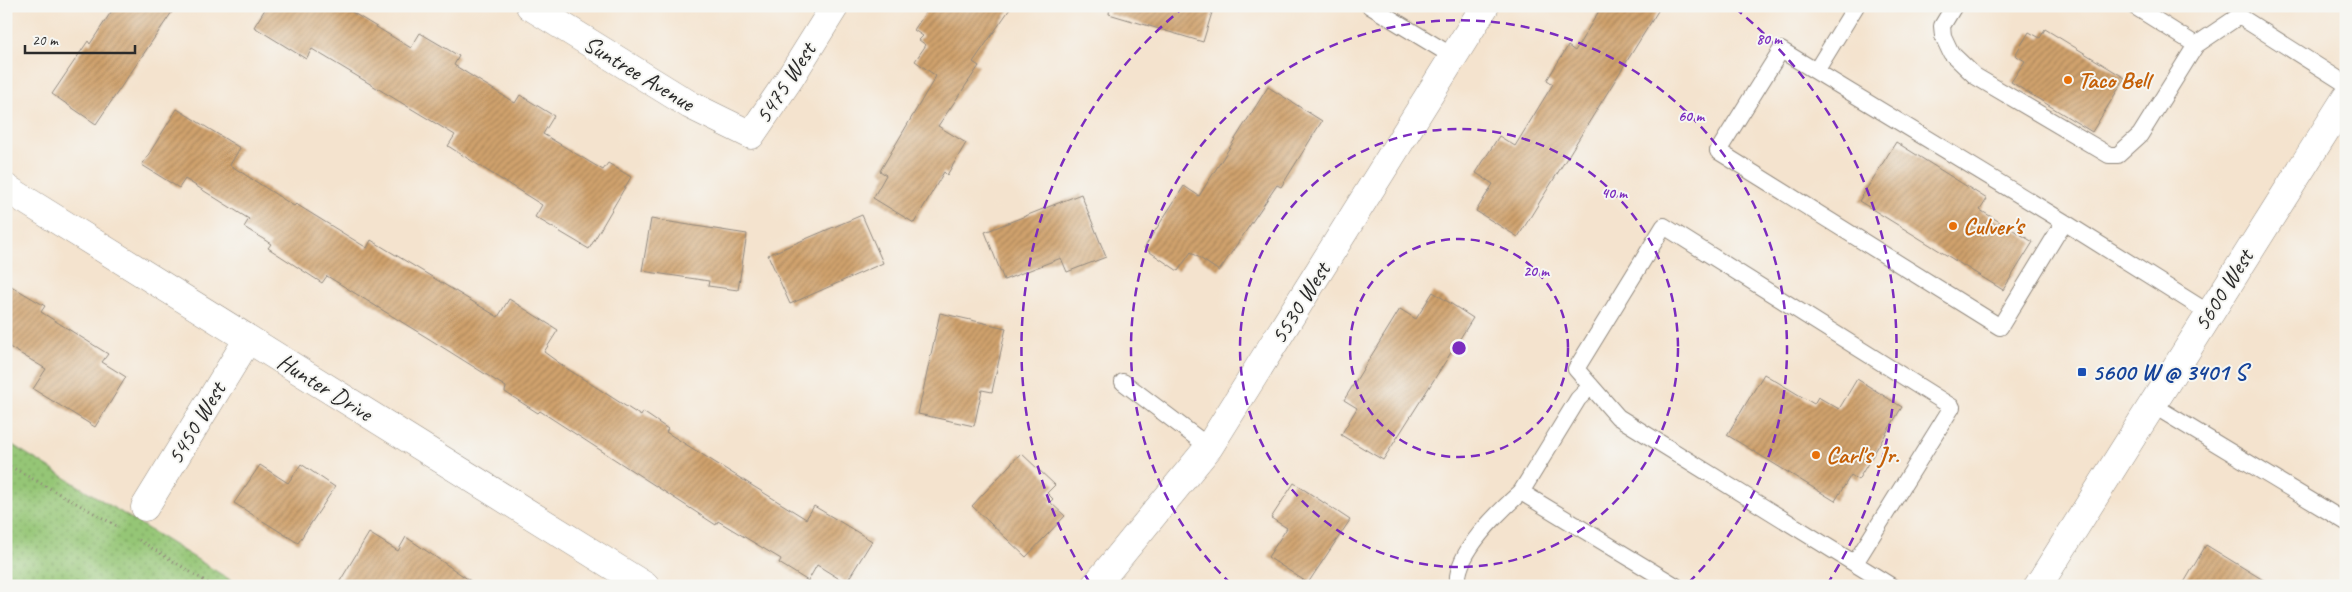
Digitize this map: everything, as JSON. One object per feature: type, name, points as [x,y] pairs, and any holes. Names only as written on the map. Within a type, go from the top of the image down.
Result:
[{"type":"street","name":"Suntree Avenue","points":[[530,6],[690,106],[751,135]]},
{"type":"street","name":"5475 West","points":[[751,135],[790,78],[834,6]]},
{"type":"street","name":"5530 West","points":[[1095,586],[1209,446],[1485,6]]},
{"type":"street","name":"5600 West","points":[[2038,586],[2151,404],[2346,98]]},
{"type":"street","name":"Hunter Drive","points":[[6,188],[645,586]]},
{"type":"street","name":"5450 West","points":[[145,507],[248,339]]},
{"type":"lane","points":[[1370,6],[1454,57]]},
{"type":"lane","points":[[1816,72],[1856,6]]},
{"type":"lane","points":[[1954,6],[1942,26],[1943,36],[1951,53],[1975,76],[2109,155],[2118,155],[2140,135],[2196,44],[2239,11],[2346,84]]},
{"type":"lane","points":[[2134,6],[2196,44]]},
{"type":"lane","points":[[2064,222],[2000,327],[1718,151],[1781,50],[2064,222],[2209,313]]},
{"type":"lane","points":[[1855,563],[1952,407],[1664,226],[1576,369],[1618,417],[1891,586]]},
{"type":"lane","points":[[1123,382],[1209,446]]},
{"type":"lane","points":[[1458,586],[1463,562],[1469,549],[1502,510],[1521,492],[1578,399],[1591,386]]},
{"type":"lane","points":[[2151,404],[2346,522]]},
{"type":"lane","points":[[1521,492],[1676,586]]},
{"type":"path","points":[[6,464],[88,508],[123,530]]},
{"type":"path","points":[[131,535],[213,586]]},
{"type":"green space","points":[[6,441],[240,586],[6,586]]},
{"type":"building","points":[[115,6],[176,6],[96,124],[52,94],[88,41],[90,44]]},
{"type":"building","points":[[267,6],[342,6],[411,48],[420,33],[459,56],[454,65],[515,103],[520,95],[554,116],[543,134],[603,170],[608,163],[631,177],[589,249],[535,217],[542,205],[448,146],[455,135],[312,49],[306,59],[254,27]]},
{"type":"building","points":[[930,6],[1012,6],[973,62],[979,66],[938,126],[966,143],[947,175],[944,172],[914,223],[873,198],[886,175],[880,171],[936,76],[915,61],[926,45],[919,40],[923,36],[914,30]]},
{"type":"building","points":[[1110,6],[1214,6],[1203,42],[1109,14]]},
{"type":"building","points":[[1602,6],[1661,6],[1518,237],[1476,211],[1493,184],[1476,173],[1499,136],[1515,146],[1553,84],[1547,80],[1568,46],[1575,51]]},
{"type":"building","name":"Taco Bell","points":[[2045,29],[2125,78],[2092,132],[2011,82],[2025,61],[2015,55],[2029,32],[2040,38]]},
{"type":"building","points":[[1268,87],[1322,121],[1281,187],[1277,185],[1219,271],[1191,252],[1178,271],[1144,248],[1184,186],[1199,196]]},
{"type":"building","points":[[177,109],[240,148],[230,165],[294,206],[296,204],[367,248],[371,240],[498,317],[509,299],[558,330],[544,352],[566,368],[641,416],[643,412],[668,429],[666,432],[806,519],[814,506],[872,541],[846,583],[817,565],[808,581],[779,563],[781,559],[718,521],[716,525],[540,411],[538,413],[505,392],[506,387],[327,276],[322,283],[268,248],[271,244],[244,227],[249,219],[185,179],[179,188],[142,165]]},
{"type":"building","name":"Culver's","points":[[1896,142],[1987,199],[1980,210],[2033,242],[2003,290],[1859,201]]},
{"type":"building","points":[[1081,194],[1106,257],[1067,272],[1061,258],[1004,280],[985,232]]},
{"type":"building","points":[[862,215],[883,263],[790,304],[768,255]]},
{"type":"building","points":[[651,219],[747,234],[738,290],[708,286],[709,281],[642,271]]},
{"type":"building","points":[[6,283],[45,306],[41,312],[108,354],[102,362],[126,377],[95,427],[33,389],[46,369],[6,345]]},
{"type":"building","points":[[1433,292],[1473,318],[1383,460],[1341,435],[1357,408],[1344,400],[1400,309],[1416,319]]},
{"type":"building","points":[[940,313],[1006,328],[992,392],[982,390],[974,426],[918,414]]},
{"type":"building","name":"Carl's Jr.","points":[[1764,374],[1814,404],[1818,397],[1839,409],[1857,379],[1902,407],[1858,480],[1851,475],[1835,501],[1727,435]]},
{"type":"building","points":[[1021,453],[1055,485],[1047,493],[1053,499],[1050,502],[1065,516],[1026,557],[972,506]]},
{"type":"building","points":[[301,464],[335,487],[298,543],[234,503],[260,465],[288,483]]},
{"type":"building","points":[[1294,483],[1350,520],[1308,583],[1268,557],[1287,528],[1271,518]]},
{"type":"building","points":[[369,533],[398,551],[406,537],[478,586],[337,586]]},
{"type":"building","points":[[2206,545],[2273,586],[2182,586]]},
{"type":"place","name":"Taco Bell","points":[[2068,80]]},
{"type":"place","name":"Culver's","points":[[1953,226]]},
{"type":"place","name":"5600 W @ 3401 S","points":[[2082,372]]},
{"type":"place","name":"Carl's Jr.","points":[[1816,455]]}]
